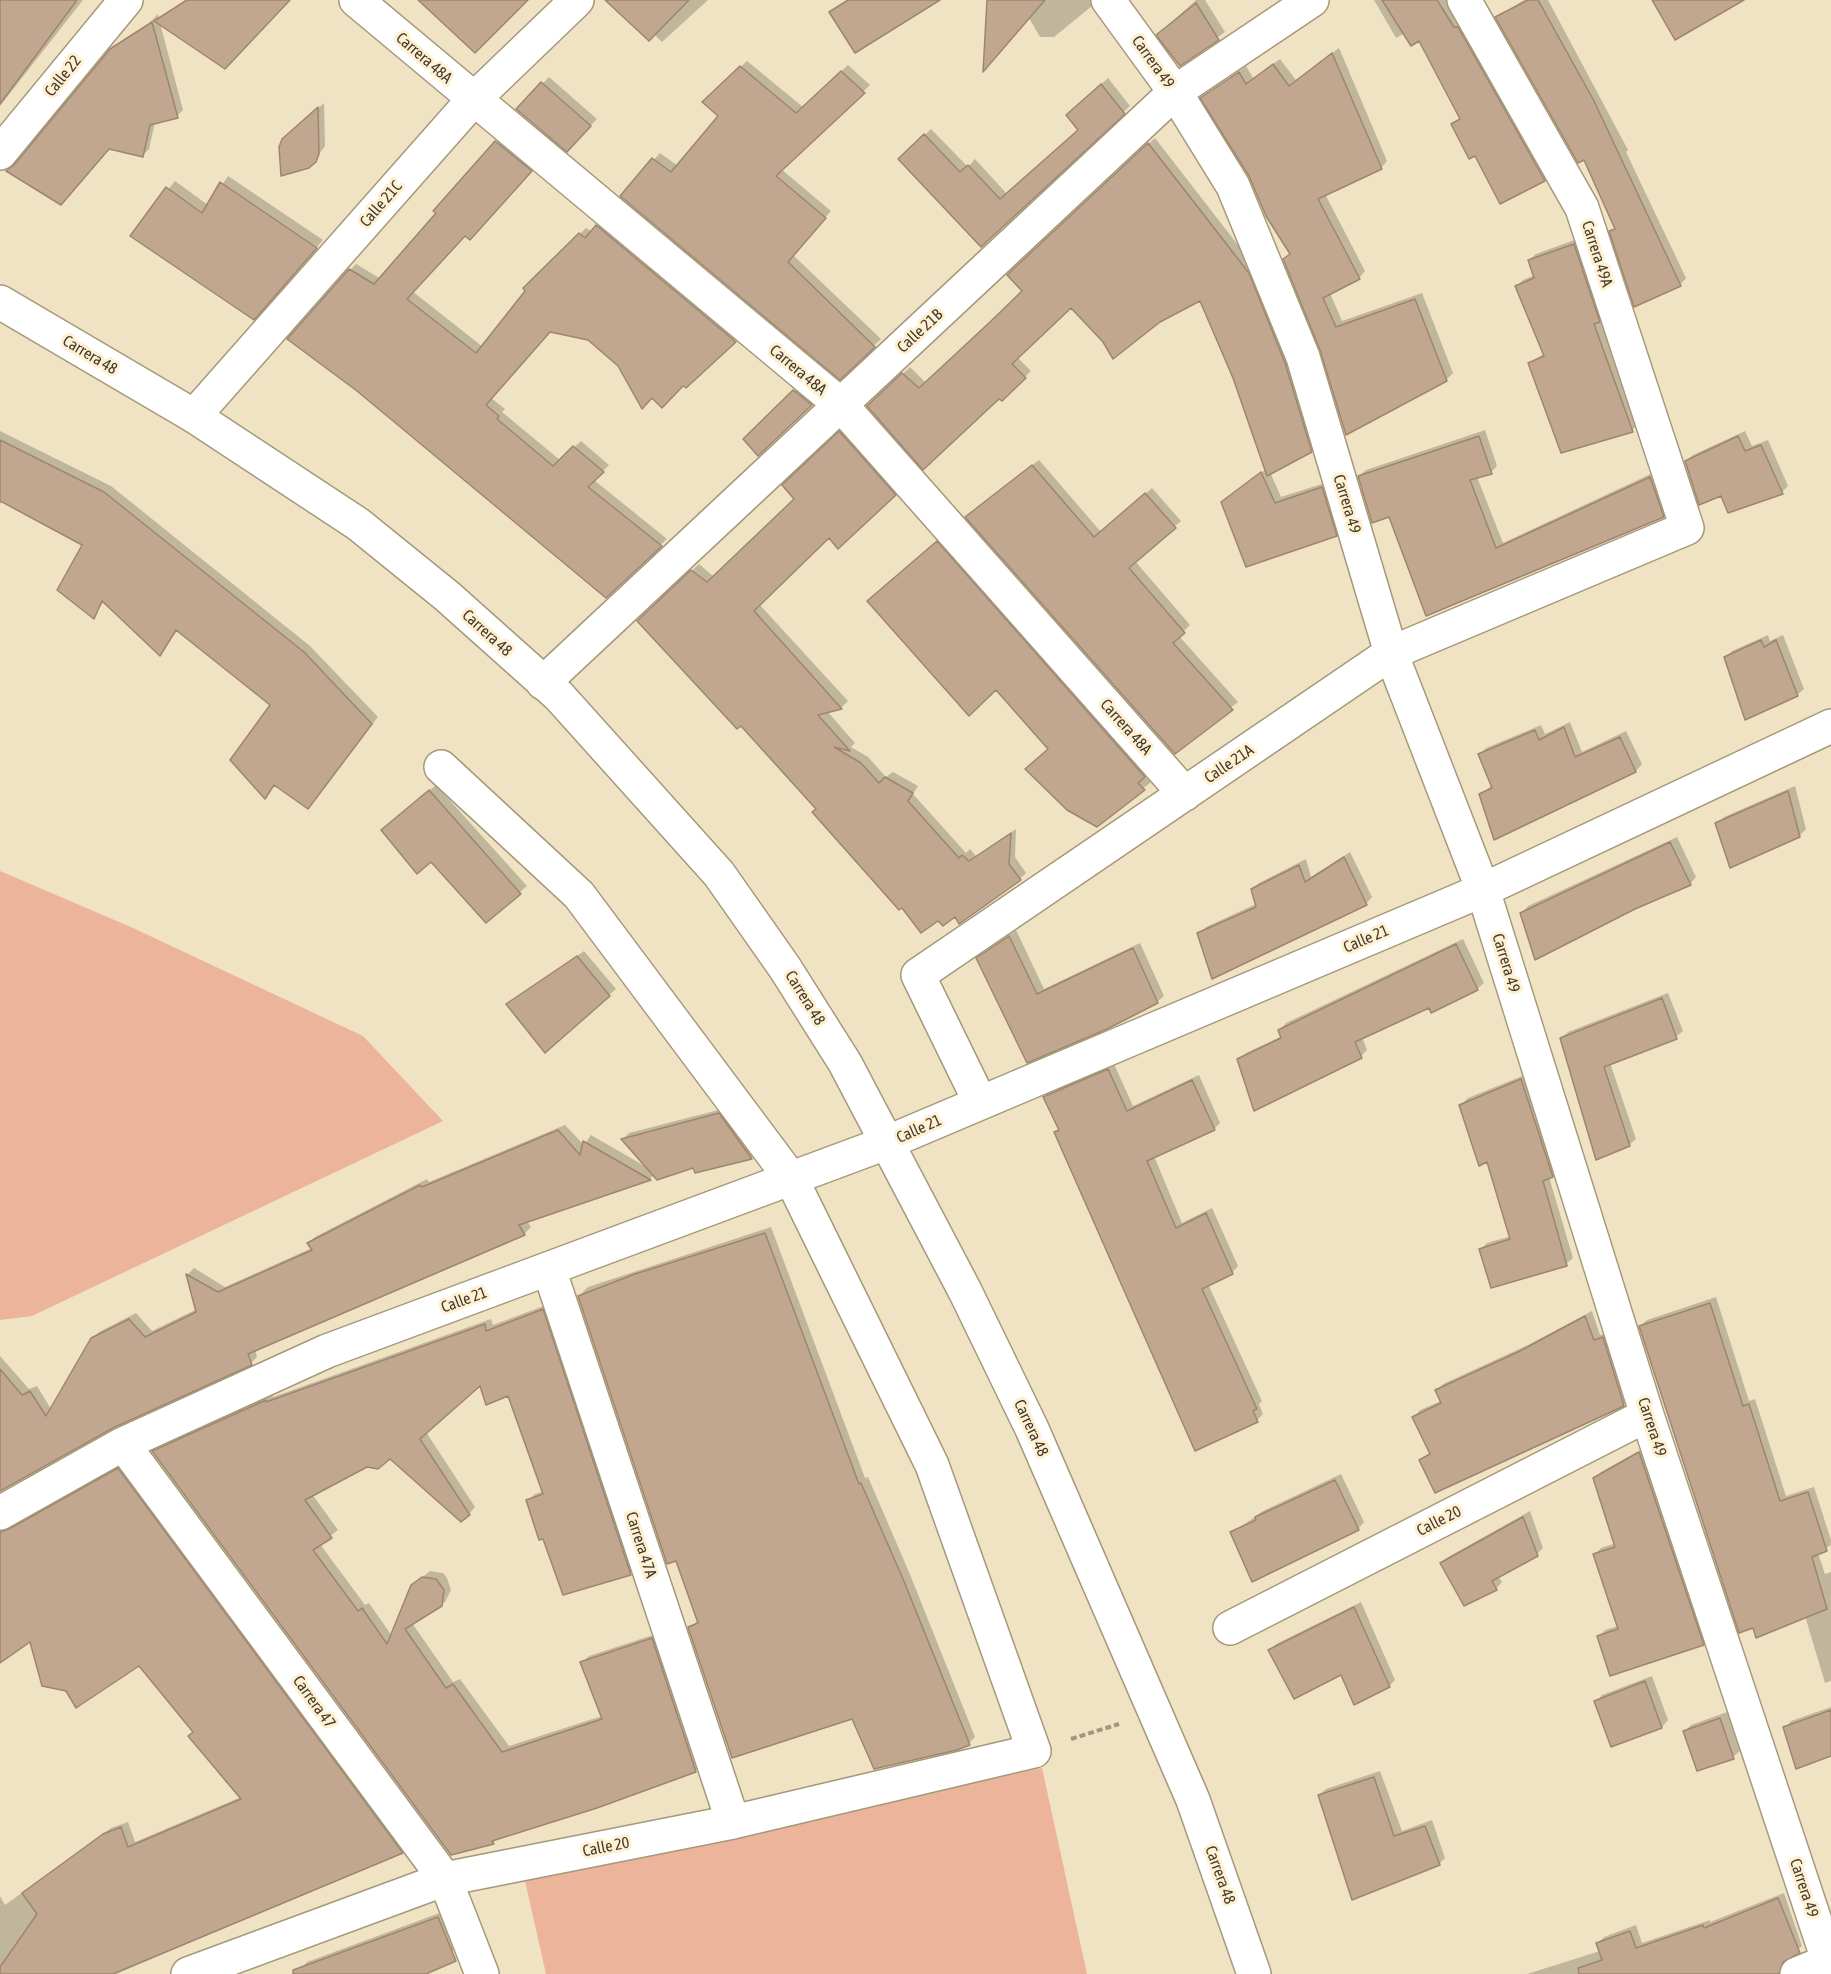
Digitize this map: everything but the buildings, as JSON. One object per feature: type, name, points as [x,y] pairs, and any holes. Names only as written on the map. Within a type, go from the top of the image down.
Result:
[{"type":"main road","name":"Calle 22","points":[[0,153],[126,0]]},
{"type":"main road","name":"Carrera 48A","points":[[356,0],[840,405],[1185,794]]},
{"type":"main road","name":"Calle 21C","points":[[194,416],[473,100],[577,0]]},
{"type":"main road","name":"Carrera 49","points":[[1108,0],[1175,92],[1233,186],[1303,357],[1391,653],[1483,890],[1647,1415],[1830,1963]]},
{"type":"main road","name":"Calle 21B","points":[[543,683],[1175,92],[1312,0]]},
{"type":"main road","name":"Carrera 49A","points":[[1464,0],[1582,207],[1687,528]]},
{"type":"main road","name":"Carrera 48","points":[[0,302],[194,416],[358,524],[447,596],[543,683],[643,786],[718,874],[786,968],[846,1063],[965,1291],[1032,1430],[1156,1712],[1193,1800],[1254,1974]]},
{"type":"main road","name":"Calle 21A","points":[[980,1102],[918,975],[1391,653],[1687,528]]},
{"type":"main road","name":"Calle 21","points":[[0,1514],[123,1444],[327,1351],[792,1180],[886,1143],[1483,890],[1831,726]]},
{"type":"main road","points":[[441,767],[579,895],[792,1180],[932,1465],[1034,1751]]},
{"type":"main road","name":"Carrera 47A","points":[[549,1269],[733,1822]]},
{"type":"main road","name":"Calle 20","points":[[1230,1628],[1647,1415]]},
{"type":"main road","name":"Carrera 47","points":[[123,1444],[445,1879],[482,1974]]},
{"type":"main road","name":"Calle 20","points":[[188,1974],[445,1879],[733,1822],[1034,1751]]},
{"type":"main road","points":[[1797,1974],[1830,1963]]},
{"type":"path","points":[[1034,1751],[1156,1712]]},
{"type":"shaded area","points":[[0,871],[133,928],[363,1036],[443,1121],[32,1316],[0,1320]]},
{"type":"shaded area","points":[[1042,1768],[1087,1974],[546,1974],[525,1881]]}]
